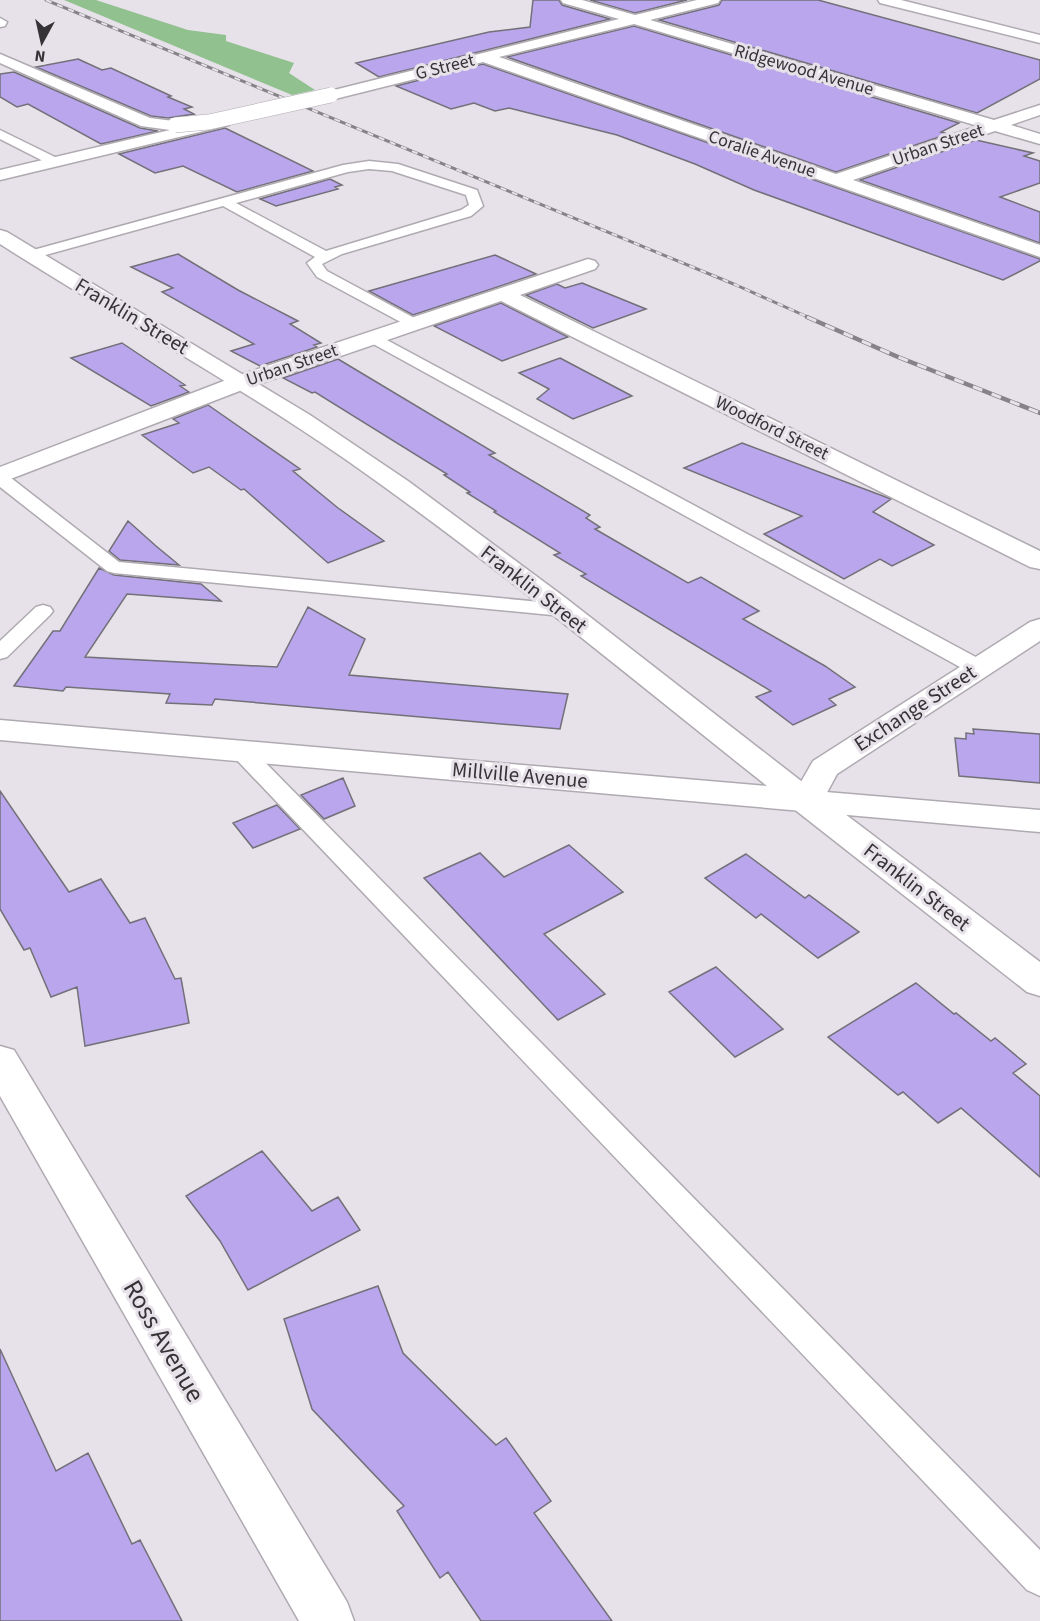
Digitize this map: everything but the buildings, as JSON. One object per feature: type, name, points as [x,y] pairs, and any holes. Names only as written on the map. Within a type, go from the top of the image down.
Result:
[{"type":"street","name":"Ridgewood Avenue","points":[[568,0],[1040,140]]},
{"type":"street","name":"G Street","points":[[0,58],[147,123],[175,125],[209,122],[331,95],[713,0]]},
{"type":"street","points":[[885,0],[1040,39]]},
{"type":"street","name":"Coralie Avenue","points":[[484,57],[1040,251]]},
{"type":"street","name":"Urban Street","points":[[836,180],[1040,110]]},
{"type":"street","points":[[0,175],[257,114]]},
{"type":"street","name":"Franklin Street","points":[[3,241],[31,255],[242,382],[398,485],[1040,982]]},
{"type":"street","name":"Urban Street","points":[[0,477],[242,382],[588,265]]},
{"type":"street","name":"Woodford Street","points":[[503,294],[1040,561]]},
{"type":"street","name":"Exchange Street","points":[[806,801],[824,768],[977,667],[1034,636]]},
{"type":"street","name":"Millville Avenue","points":[[0,730],[1040,821]]},
{"type":"street","name":"Ross Avenue","points":[[0,1061],[328,1621]]},
{"type":"lane","points":[[0,134],[55,162]]},
{"type":"lane","points":[[31,255],[346,168],[369,165],[394,166],[472,193],[476,206],[466,213],[337,251],[314,263],[322,274],[413,323]]},
{"type":"lane","points":[[225,202],[326,257]]},
{"type":"lane","points":[[372,337],[977,667]]},
{"type":"lane","points":[[0,477],[114,567],[562,610]]},
{"type":"lane","points":[[0,653],[43,611]]},
{"type":"lane","points":[[240,750],[1040,1577]]},
{"type":"green space","points":[[64,0],[96,0],[188,30],[226,35],[226,41],[294,63],[289,73],[315,90],[292,95]]},
{"type":"railway","points":[[46,0],[736,285],[810,318]]},
{"type":"railway","points":[[807,317],[898,357],[1040,413]]}]
